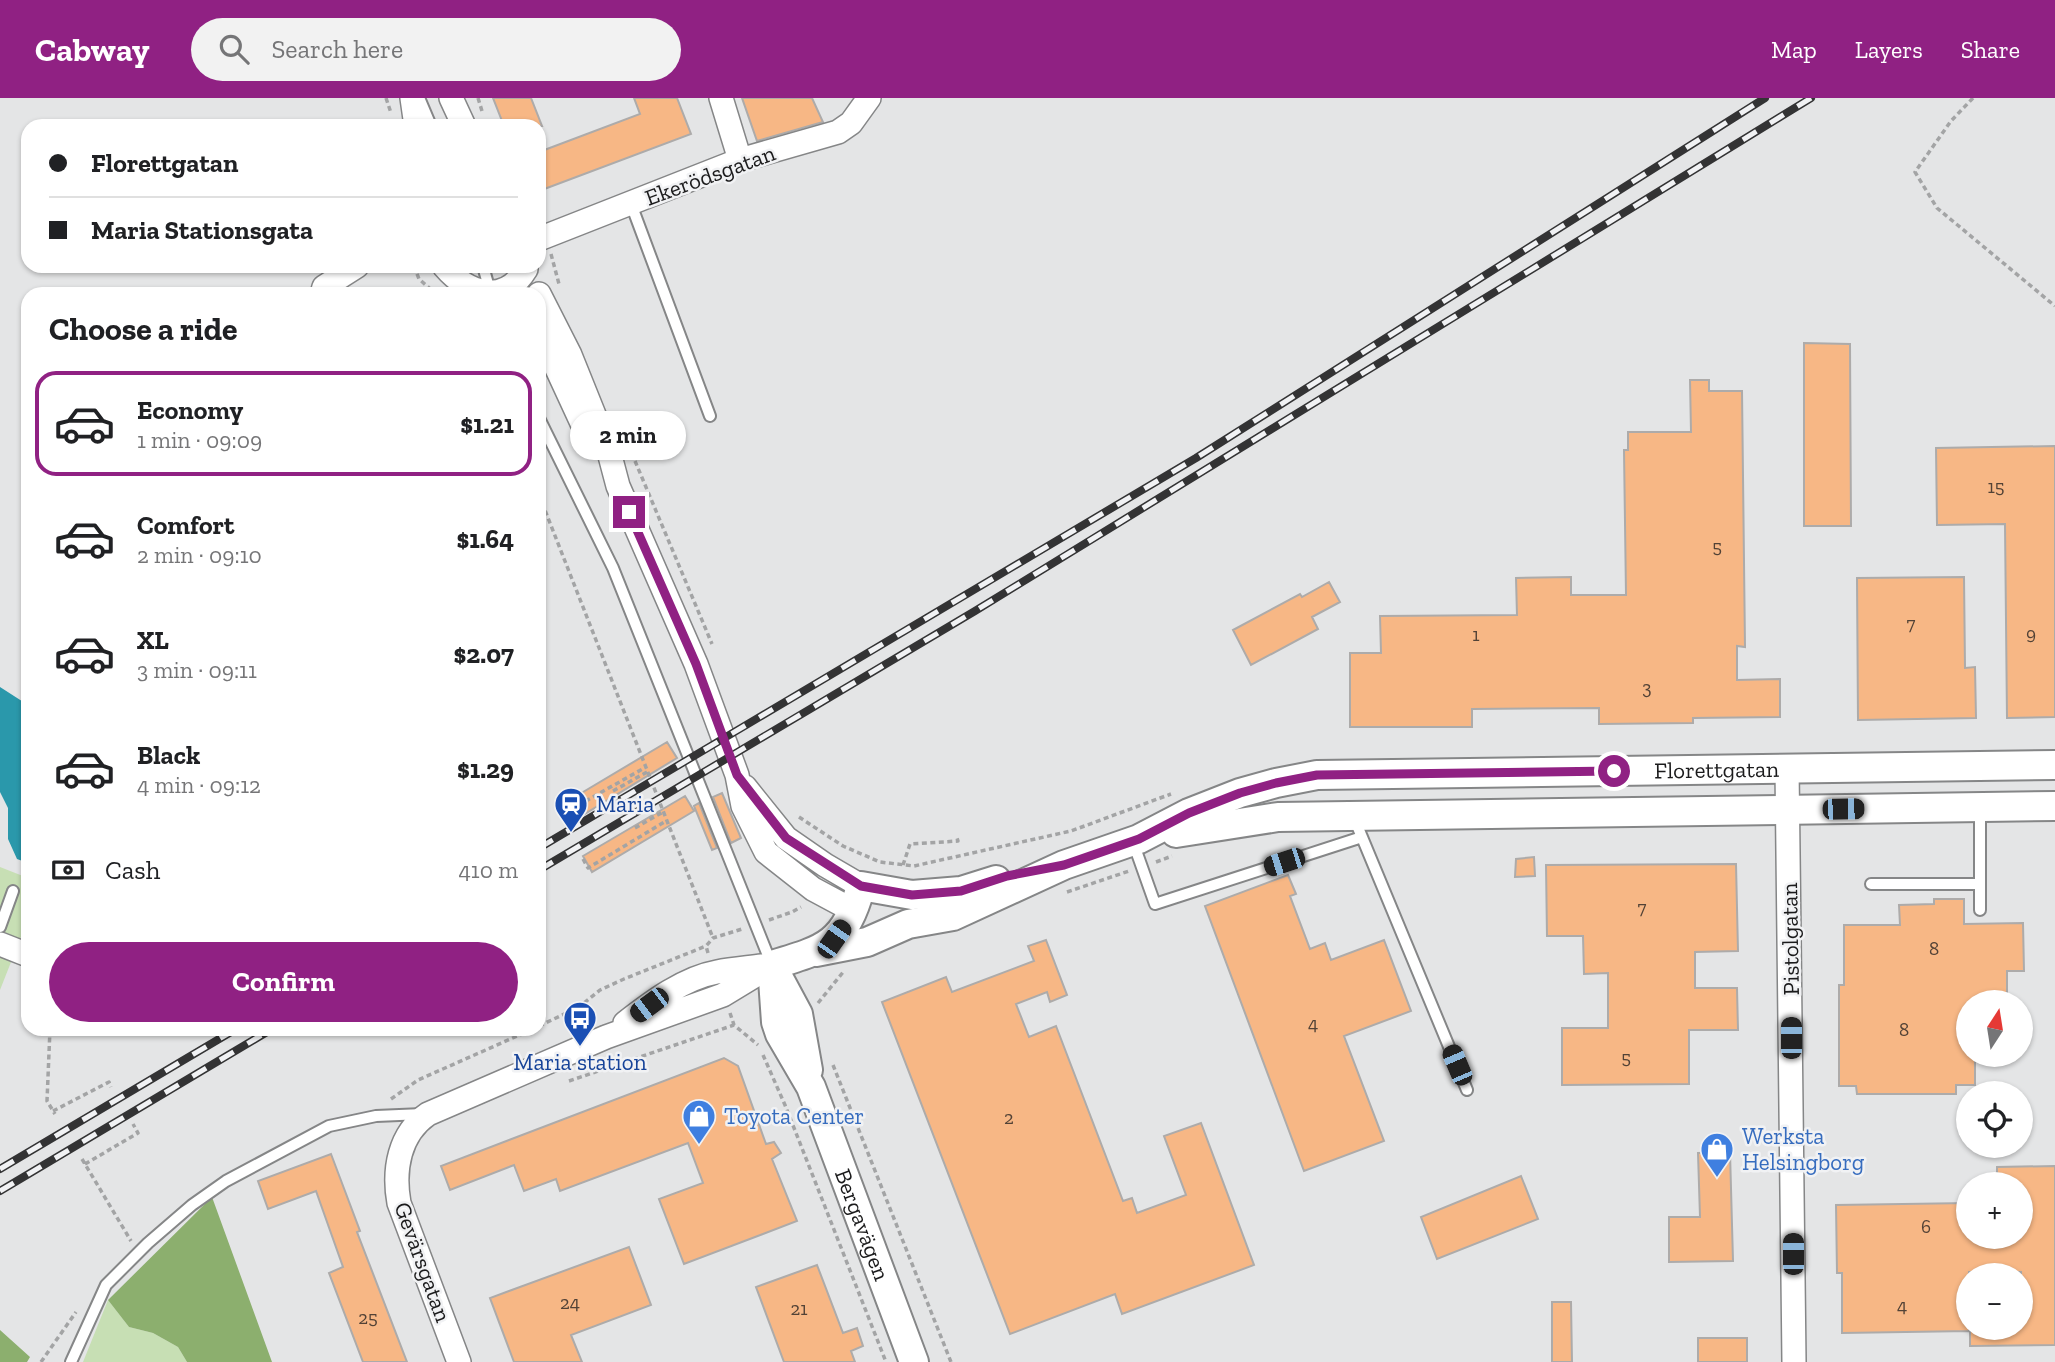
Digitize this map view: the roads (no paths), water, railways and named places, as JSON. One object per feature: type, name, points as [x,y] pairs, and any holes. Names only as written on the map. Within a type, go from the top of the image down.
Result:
[{"type":"street","points":[[412,98],[415,119]]},
{"type":"street","points":[[449,98],[460,119]]},
{"type":"street","points":[[721,98],[740,160]]},
{"type":"street","name":"Ekerödsgatan","points":[[546,236],[740,160],[838,132],[851,123],[869,98]]},
{"type":"street","points":[[326,287],[346,273]]},
{"type":"street","points":[[450,273],[471,287]]},
{"type":"street","points":[[531,273],[541,287]]},
{"type":"street","points":[[546,293],[609,452],[618,486],[696,664],[737,775],[743,806],[766,852],[813,889],[858,899],[908,923]]},
{"type":"street","points":[[546,346],[605,472],[618,486]]},
{"type":"street","name":"Florettgatan","points":[[1138,849],[1189,813],[1240,793],[1317,775],[2055,765]]},
{"type":"street","name":"Pistolgatan","points":[[1787,768],[1794,1362]]},
{"type":"street","points":[[737,775],[786,838],[858,899]]},
{"type":"street","name":"Florettgatan","points":[[858,899],[961,891],[1007,876],[1138,849],[1242,820],[1278,817],[1357,826],[1788,810],[2055,806]]},
{"type":"street","name":"Florettgatan","points":[[816,952],[867,942],[908,923],[953,916],[1064,865]]},
{"type":"street","name":"Gevärsgatan","points":[[460,1362],[399,1203],[397,1169],[404,1145],[416,1123],[428,1114],[606,1037],[649,1005],[685,984],[715,972],[772,965],[816,952],[834,939],[858,899]]},
{"type":"street","points":[[0,944],[21,952]]},
{"type":"street","name":"Bergavägen","points":[[772,965],[811,1087],[915,1362]]},
{"type":"lane","points":[[418,98],[428,119]]},
{"type":"lane","points":[[449,98],[452,119]]},
{"type":"lane","points":[[631,204],[710,416]]},
{"type":"lane","points":[[546,432],[613,568],[772,965]]},
{"type":"lane","points":[[1980,807],[1980,909]]},
{"type":"lane","points":[[1138,849],[1155,904],[1357,826],[1467,1090]]},
{"type":"lane","points":[[1871,884],[1980,884]]},
{"type":"lane","points":[[0,926],[13,891]]},
{"type":"lane","points":[[71,1362],[106,1285],[141,1249],[192,1205],[226,1181],[329,1126],[376,1116],[428,1114]]},
{"type":"water","points":[[0,687],[21,700],[21,860],[17,859],[8,839],[8,808],[0,792]]},
{"type":"railway","points":[[546,844],[1196,458],[1765,98]]},
{"type":"railway","points":[[546,866],[975,611],[1811,98]]},
{"type":"railway","points":[[0,1169],[224,1036]]},
{"type":"railway","points":[[0,1191],[260,1036]]},
{"type":"place","name":"Maria","points":[[571,834]]},
{"type":"place","name":"Maria station","points":[[580,1048]]},
{"type":"place","name":"Toyota Center","points":[[699,1146]]},
{"type":"place","name":"Werksta Helsingborg","points":[[1717,1179]]}]
